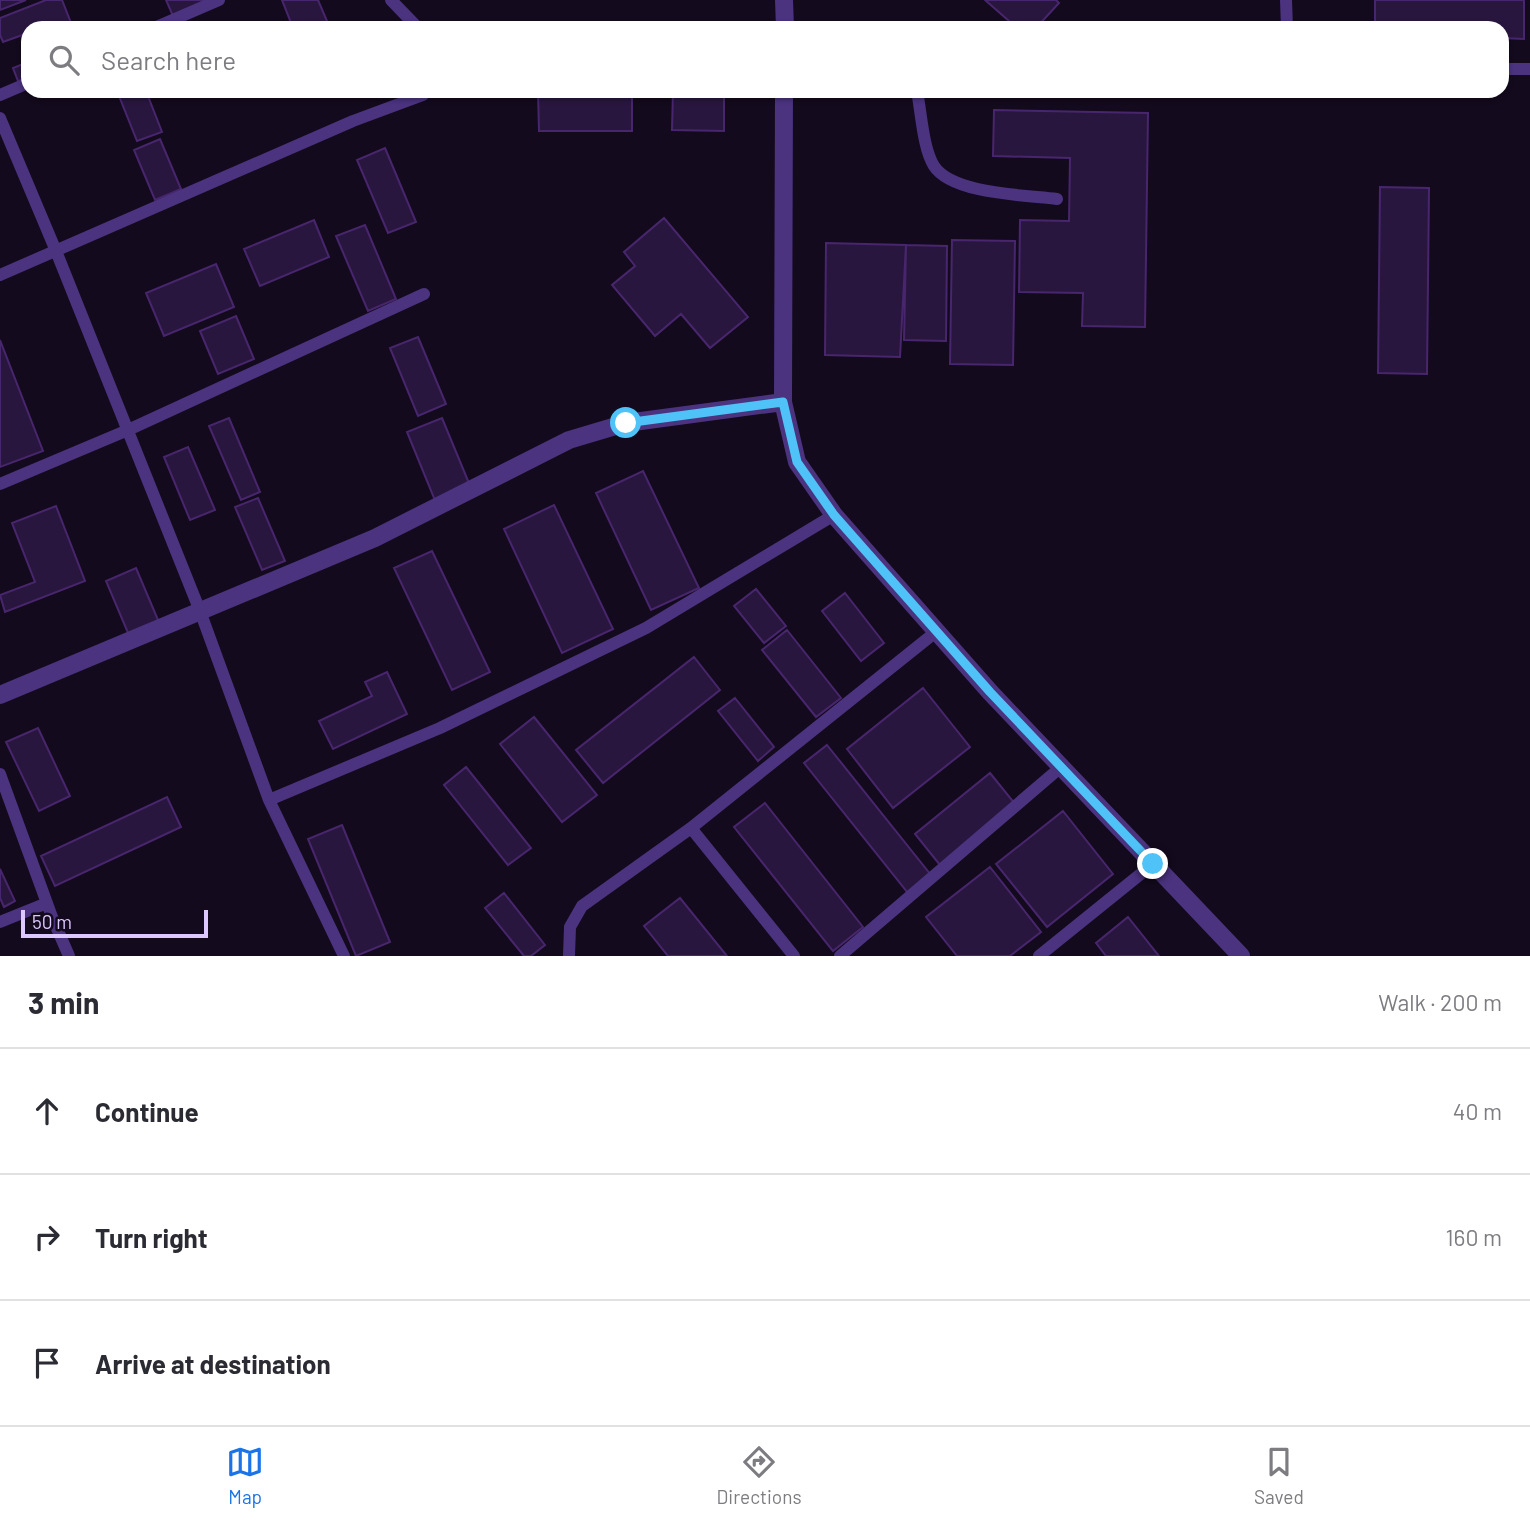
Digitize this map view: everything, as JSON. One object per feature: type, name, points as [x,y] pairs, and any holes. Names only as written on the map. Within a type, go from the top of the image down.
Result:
[{"type":"street","points":[[784,0],[785,21]]},
{"type":"street","points":[[784,98],[783,402],[797,462],[834,515],[937,631],[1061,767],[1241,956]]},
{"type":"street","points":[[0,695],[375,538],[569,440],[626,423],[783,402]]},
{"type":"lane","points":[[170,21],[219,0]]},
{"type":"lane","points":[[391,0],[411,21]]},
{"type":"lane","points":[[1286,0],[1286,21]]},
{"type":"lane","points":[[1509,69],[1530,69]]},
{"type":"lane","points":[[0,95],[21,86]]},
{"type":"lane","points":[[0,275],[353,121],[415,98]]},
{"type":"lane","points":[[918,98],[928,152],[933,166],[947,179],[963,187],[1057,199]]},
{"type":"lane","points":[[0,118],[200,611],[269,800],[344,956]]},
{"type":"lane","points":[[0,484],[128,430],[424,294]]},
{"type":"lane","points":[[269,800],[440,728],[646,628],[834,515]]},
{"type":"lane","points":[[569,956],[570,927],[582,906],[691,828],[937,631]]},
{"type":"lane","points":[[839,956],[1061,767]]},
{"type":"lane","points":[[0,774],[69,956]]},
{"type":"lane","points":[[691,828],[794,956]]},
{"type":"lane","points":[[1039,956],[1153,864]]},
{"type":"lane","points":[[0,922],[47,903]]},
{"type":"building","points":[[0,0],[26,0],[0,10]]},
{"type":"building","points":[[46,0],[62,0],[70,21],[21,21],[21,36],[3,42],[0,35],[0,18]]},
{"type":"building","points":[[166,0],[212,0],[173,16]]},
{"type":"building","points":[[282,0],[318,0],[327,21],[290,21]]},
{"type":"building","points":[[985,0],[1056,0],[1059,3],[1042,21],[1009,21]]},
{"type":"building","points":[[1375,0],[1524,0],[1524,39],[1509,38],[1509,21],[1375,21]]},
{"type":"building","points":[[21,65],[21,80],[18,81],[13,68]]},
{"type":"building","points":[[120,98],[149,98],[162,132],[137,141]]},
{"type":"building","points":[[538,98],[632,98],[632,131],[539,131]]},
{"type":"building","points":[[673,98],[724,98],[724,131],[672,130]]},
{"type":"building","points":[[994,110],[1148,113],[1145,327],[1082,326],[1083,293],[1019,292],[1020,220],[1069,221],[1070,158],[993,156]]},
{"type":"building","points":[[160,139],[181,189],[155,200],[134,150]]},
{"type":"building","points":[[385,148],[416,222],[388,233],[357,160]]},
{"type":"building","points":[[1380,187],[1429,188],[1427,374],[1378,373]]},
{"type":"building","points":[[664,218],[748,317],[710,348],[681,314],[655,336],[612,285],[635,266],[624,252]]},
{"type":"building","points":[[314,220],[329,257],[260,286],[244,249]]},
{"type":"building","points":[[365,225],[396,299],[368,311],[336,236]]},
{"type":"building","points":[[952,240],[1015,241],[1013,365],[950,364]]},
{"type":"building","points":[[826,243],[906,245],[900,357],[825,355]]},
{"type":"building","points":[[906,245],[947,246],[946,341],[904,340]]},
{"type":"building","points":[[216,264],[234,307],[164,336],[146,293]]},
{"type":"building","points":[[236,316],[254,359],[218,374],[200,331]]},
{"type":"building","points":[[418,337],[446,404],[418,416],[390,348]]},
{"type":"building","points":[[0,340],[43,451],[0,467]]},
{"type":"building","points":[[229,418],[260,492],[241,500],[209,426]]},
{"type":"building","points":[[442,418],[471,488],[436,503],[407,432]]},
{"type":"building","points":[[188,447],[215,510],[190,520],[164,457]]},
{"type":"building","points":[[643,471],[699,588],[651,610],[596,493]]},
{"type":"building","points":[[258,498],[285,561],[262,570],[235,507]]},
{"type":"building","points":[[554,505],[613,629],[562,653],[504,529]]},
{"type":"building","points":[[56,506],[85,581],[5,612],[0,595],[35,582],[12,523]]},
{"type":"building","points":[[432,551],[490,672],[452,690],[394,568]]},
{"type":"building","points":[[136,568],[161,627],[131,640],[106,581]]},
{"type":"building","points":[[756,589],[786,626],[764,643],[734,606]]},
{"type":"building","points":[[845,593],[884,643],[861,661],[822,611]]},
{"type":"building","points":[[787,630],[841,698],[816,717],[762,650]]},
{"type":"building","points":[[694,657],[720,690],[603,783],[576,750]]},
{"type":"building","points":[[387,672],[407,714],[333,749],[319,721],[372,696],[365,682]]},
{"type":"building","points":[[923,688],[970,747],[893,808],[847,749]]},
{"type":"building","points":[[735,698],[774,747],[758,761],[718,711]]},
{"type":"building","points":[[534,717],[597,795],[562,822],[500,744]]},
{"type":"building","points":[[38,728],[70,796],[39,811],[6,742]]},
{"type":"building","points":[[827,745],[931,875],[908,893],[804,763]]},
{"type":"building","points":[[466,767],[531,848],[508,865],[444,785]]},
{"type":"building","points":[[990,773],[1016,805],[940,865],[915,834]]},
{"type":"building","points":[[167,797],[181,827],[55,886],[41,856]]},
{"type":"building","points":[[765,803],[863,927],[833,951],[734,827]]},
{"type":"building","points":[[1063,811],[1113,874],[1047,927],[996,864]]},
{"type":"building","points":[[342,825],[390,942],[356,956],[308,839]]},
{"type":"building","points":[[990,867],[1041,932],[1010,956],[957,956],[926,917]]},
{"type":"building","points":[[0,869],[15,901],[4,907],[0,898]]},
{"type":"building","points":[[504,893],[545,945],[531,956],[524,956],[485,908]]},
{"type":"building","points":[[680,898],[727,956],[668,956],[644,926]]},
{"type":"building","points":[[1128,917],[1159,956],[1106,956],[1096,943]]},
{"type":"route","points":[[626,423],[783,402],[797,462],[834,515],[990,692],[1153,864]]}]
